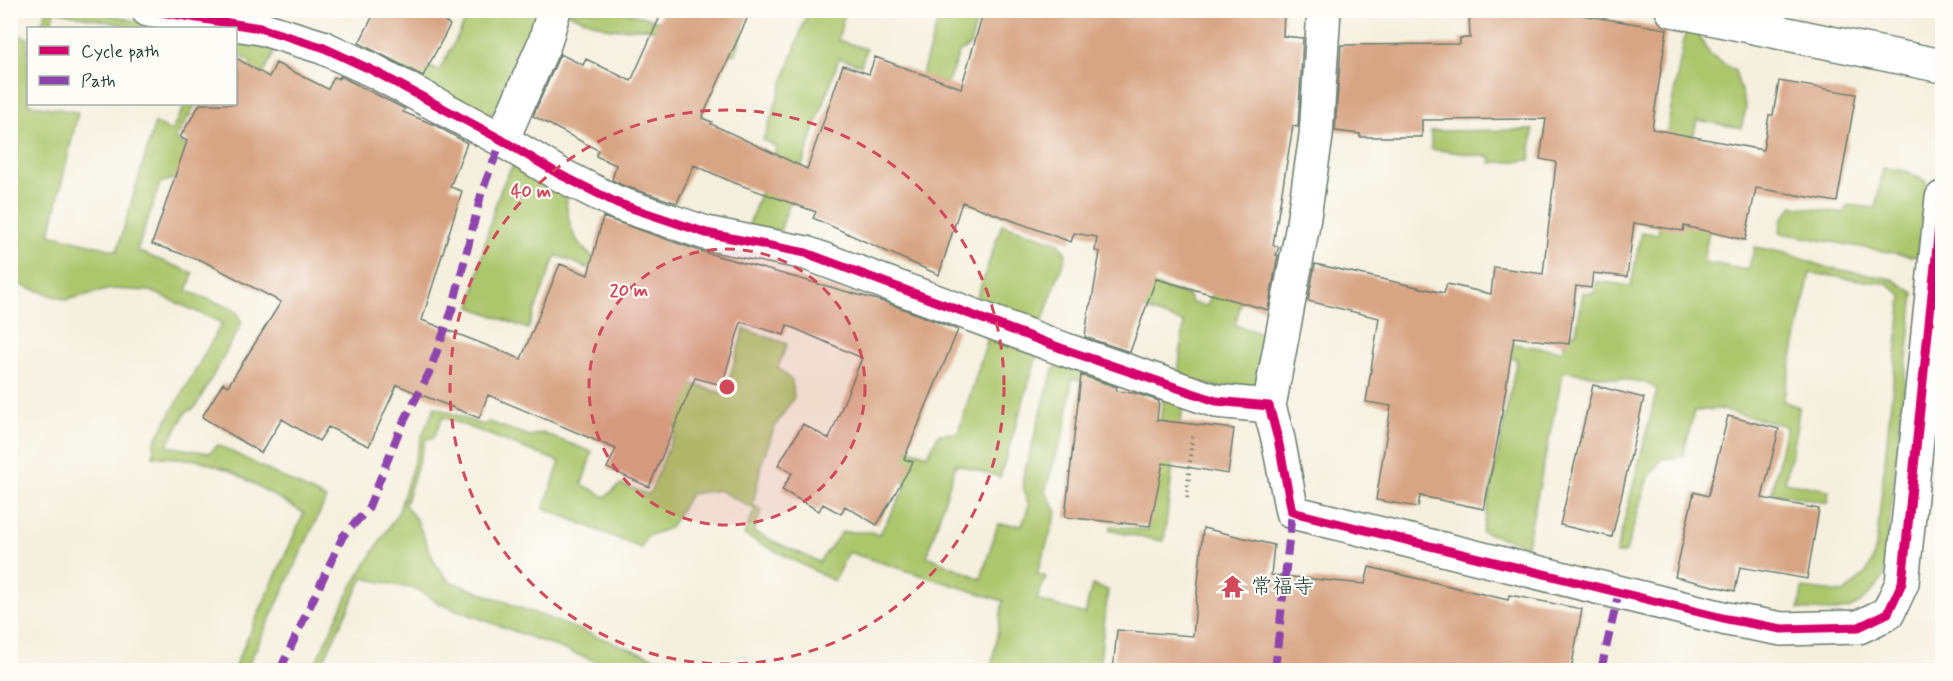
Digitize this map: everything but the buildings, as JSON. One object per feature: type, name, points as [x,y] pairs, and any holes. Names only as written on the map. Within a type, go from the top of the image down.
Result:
[{"type":"street","points":[[148,10],[260,28],[322,47],[374,71],[502,140],[557,173],[617,203],[706,233],[806,253],[1066,350],[1216,401],[1269,406]]},
{"type":"street","points":[[502,140],[545,42],[554,10]]},
{"type":"street","points":[[1324,10],[1316,136],[1302,230],[1269,406],[1292,512],[1727,619],[1782,629],[1859,627],[1888,613],[1902,583],[1942,198]]},
{"type":"street","points":[[1672,10],[1942,66]]},
{"type":"path","points":[[1187,498],[1193,427]]},
{"type":"green space","points":[[47,10],[92,11],[149,24],[174,27],[134,27],[55,11],[49,27],[40,27]]},
{"type":"green space","points":[[471,11],[542,11],[504,100],[487,120],[387,66],[404,53],[439,71]]},
{"type":"green space","points":[[568,11],[622,11],[720,38],[749,11],[736,54],[723,55],[646,28],[610,29],[567,13]]},
{"type":"green space","points":[[808,11],[845,11],[838,40],[866,49],[861,65],[839,58],[780,231],[748,227],[777,147],[763,140]]},
{"type":"green space","points":[[941,11],[980,11],[970,45],[959,53],[938,107],[910,113]]},
{"type":"green space","points":[[1686,30],[1697,34],[1711,56],[1735,71],[1746,108],[1741,128],[1697,120],[1683,176],[1713,210],[1703,262],[1748,270],[1755,247],[1786,253],[1824,267],[1892,279],[1914,293],[1884,577],[1865,599],[1848,609],[1827,611],[1799,609],[1802,588],[1843,593],[1865,574],[1874,556],[1902,296],[1889,284],[1810,273],[1783,401],[1799,407],[1785,482],[1829,490],[1827,503],[1772,492],[1786,426],[1719,409],[1694,411],[1683,456],[1662,459],[1647,480],[1626,552],[1616,554],[1657,390],[1648,383],[1563,371],[1527,545],[1482,532],[1517,359],[1481,353],[1485,340],[1562,351],[1566,335],[1576,333],[1583,292],[1594,293],[1597,281],[1631,286],[1641,232],[1658,234],[1666,185],[1662,157]]},
{"type":"green space","points":[[11,33],[27,38],[27,105],[78,112],[50,234],[117,251],[155,123],[171,131],[185,105],[195,105],[175,139],[194,151],[176,178],[160,183],[137,251],[193,273],[187,291],[236,310],[242,323],[195,408],[186,412],[167,446],[209,453],[218,445],[326,499],[246,670],[233,670],[304,513],[231,471],[199,460],[153,456],[154,443],[222,323],[151,291],[111,289],[66,300],[11,282]]},
{"type":"green space","points":[[237,36],[274,48],[273,55],[246,105],[237,100],[237,89],[251,63],[237,54]]},
{"type":"green space","points":[[1533,130],[1530,160],[1490,163],[1491,157],[1431,149],[1431,131]]},
{"type":"green space","points":[[516,164],[565,191],[569,220],[577,240],[592,256],[616,273],[614,279],[556,255],[528,329],[471,307],[501,188]]},
{"type":"green space","points":[[1883,168],[1906,171],[1926,182],[1918,257],[1780,233],[1782,219],[1793,206],[1843,213],[1848,205],[1876,208]]},
{"type":"green space","points":[[1002,224],[1059,243],[1066,254],[1042,322],[977,297]]},
{"type":"green space","points":[[1117,275],[1188,295],[1192,303],[1207,306],[1216,284],[1243,295],[1235,325],[1270,336],[1261,386],[1229,389],[1178,375],[1184,323],[1112,298]]},
{"type":"green space","points":[[744,329],[787,344],[778,367],[792,381],[794,397],[774,428],[761,465],[753,505],[762,510],[753,532],[819,562],[842,532],[871,532],[879,535],[907,485],[897,477],[902,447],[928,455],[939,434],[958,433],[989,335],[1038,353],[1000,477],[956,464],[927,556],[981,579],[998,524],[1022,525],[1029,505],[1024,492],[1023,477],[1053,370],[1061,363],[1145,389],[1072,379],[1066,424],[1045,491],[1057,512],[1037,574],[1046,577],[1037,600],[1085,614],[1092,585],[1108,590],[1099,670],[991,670],[1003,601],[848,552],[834,581],[744,535],[755,509],[719,490],[690,494],[670,528],[647,536],[641,548],[544,508],[560,462],[443,417],[433,438],[426,439],[405,505],[417,521],[435,563],[449,581],[687,670],[619,670],[438,603],[419,590],[363,578],[319,670],[312,670],[351,588],[399,511],[422,436],[435,407],[482,425],[489,422],[530,436],[542,433],[592,452],[582,484],[605,497],[621,484],[649,495],[677,427],[629,403],[636,367],[725,394]]},
{"type":"green space","points":[[1163,397],[1184,403],[1174,455],[1164,541],[1110,531],[1111,526],[1148,530]]},
{"type":"marked path","points":[[280,670],[343,536],[368,509],[400,429],[429,373],[452,310],[482,191],[502,140]]},
{"type":"marked path","points":[[1275,670],[1292,512]]},
{"type":"marked path","points":[[1601,670],[1619,592]]},
{"type":"cycle path","points":[[148,10],[260,28],[322,47],[374,71],[502,140],[557,173],[617,203],[706,233],[806,253],[1066,350],[1216,401],[1269,406],[1292,512],[1727,619],[1782,629],[1859,627],[1888,613],[1902,583],[1942,198]]},
{"type":"place","name":"常福寺","points":[[1233,587]]}]
